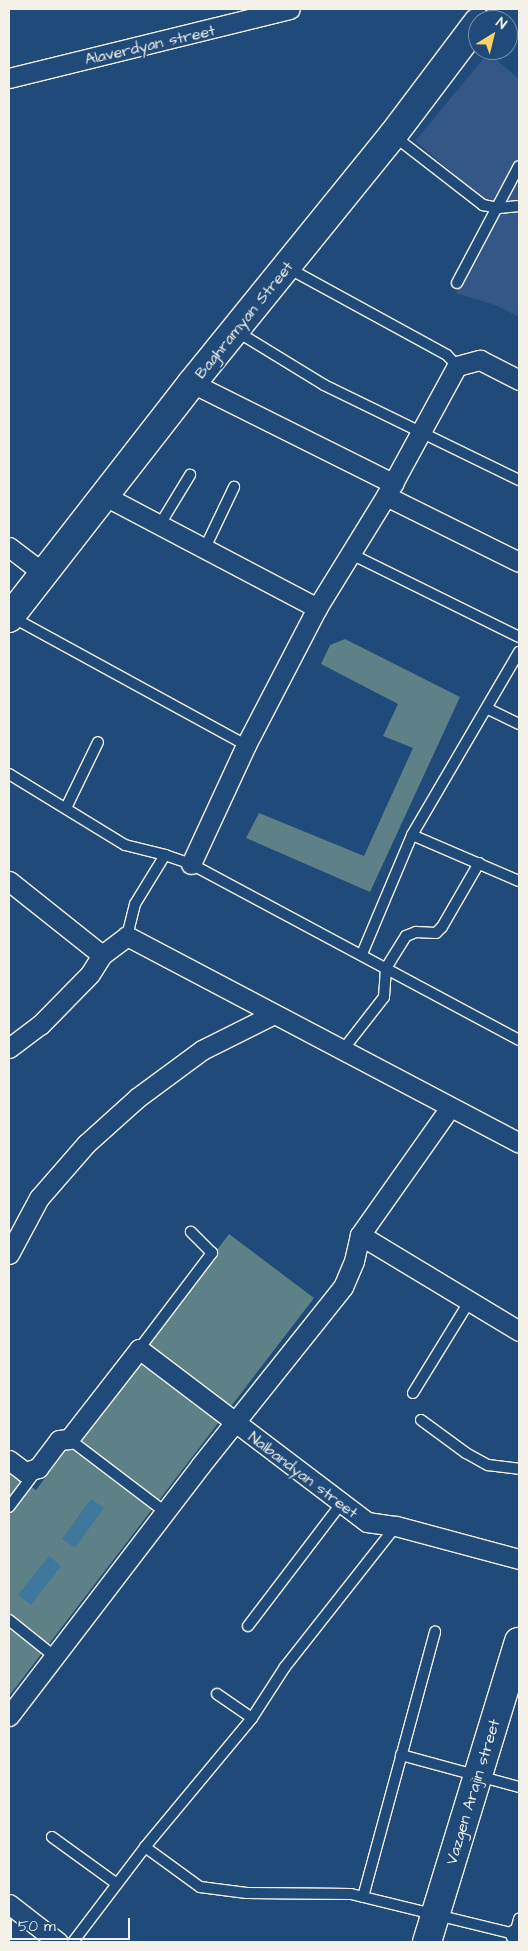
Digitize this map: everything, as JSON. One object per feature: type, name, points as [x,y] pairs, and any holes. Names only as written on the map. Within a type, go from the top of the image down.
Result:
[{"type":"main road","name":"Baghramyan Street","points":[[9,617],[192,383],[394,135],[468,36]]},
{"type":"main road","name":"Vazgen Arajin street","points":[[427,1942],[519,1645]]},
{"type":"street","name":"Alaverdyan street","points":[[9,81],[290,9]]},
{"type":"street","points":[[191,864],[246,744],[317,608],[423,432],[457,366],[480,360],[519,380]]},
{"type":"street","points":[[192,383],[390,489],[519,562]]},
{"type":"street","points":[[105,496],[204,550],[317,608]]},
{"type":"street","points":[[9,547],[43,573]]},
{"type":"street","points":[[9,881],[102,955]]},
{"type":"street","points":[[9,1048],[40,1025],[90,974],[102,955],[127,936],[449,1109],[519,1143]]},
{"type":"street","points":[[9,1254],[38,1198],[86,1144],[137,1098],[202,1050],[274,1014]]},
{"type":"street","points":[[9,1716],[234,1422],[343,1287],[354,1261],[360,1234],[449,1109]]},
{"type":"street","points":[[360,1234],[469,1302],[519,1330]]},
{"type":"street","points":[[9,1460],[32,1469],[59,1440],[69,1439],[139,1349]]},
{"type":"street","name":"Nalbandyan street","points":[[139,1349],[367,1522],[396,1526],[519,1559]]},
{"type":"street","points":[[9,1904],[58,1942]]},
{"type":"lane","points":[[394,135],[483,205],[499,208],[519,206]]},
{"type":"lane","points":[[457,283],[499,208],[519,166]]},
{"type":"lane","points":[[287,268],[447,355],[457,366]]},
{"type":"lane","points":[[236,331],[324,385],[519,480]]},
{"type":"lane","points":[[159,526],[190,475]]},
{"type":"lane","points":[[204,550],[234,486]]},
{"type":"lane","points":[[351,554],[519,637]]},
{"type":"lane","points":[[9,617],[246,744]]},
{"type":"lane","points":[[362,954],[412,835],[488,709],[519,652]]},
{"type":"lane","points":[[488,709],[519,724]]},
{"type":"lane","points":[[66,808],[98,742]]},
{"type":"lane","points":[[9,774],[125,845],[191,864],[362,954],[519,1040]]},
{"type":"lane","points":[[412,835],[519,881]]},
{"type":"lane","points":[[127,936],[135,904],[164,855]]},
{"type":"lane","points":[[342,1052],[384,997],[386,968],[406,936],[416,932],[436,932],[442,928],[479,863]]},
{"type":"lane","points":[[139,1349],[212,1252],[191,1232]]},
{"type":"lane","points":[[414,1393],[469,1302]]},
{"type":"lane","points":[[421,1420],[466,1454],[488,1465],[519,1469]]},
{"type":"lane","points":[[69,1439],[165,1512]]},
{"type":"lane","points":[[9,1506],[32,1469]]},
{"type":"lane","points":[[248,1626],[342,1504]]},
{"type":"lane","points":[[72,1942],[145,1847],[252,1718],[285,1667],[396,1526]]},
{"type":"lane","points":[[9,1620],[54,1656]]},
{"type":"lane","points":[[363,1897],[435,1632]]},
{"type":"lane","points":[[217,1694],[252,1718]]},
{"type":"lane","points":[[401,1755],[478,1774],[519,1787]]},
{"type":"lane","points":[[52,1837],[117,1884]]},
{"type":"lane","points":[[145,1847],[200,1887],[247,1893],[294,1891],[363,1897],[518,1930]]},
{"type":"shaded area","points":[[482,60],[496,60],[519,79],[519,317],[495,305],[456,293],[505,204],[486,201],[415,141]]},
{"type":"shaded area","points":[[91,1499],[104,1508],[75,1548],[62,1539]]},
{"type":"shaded area","points":[[49,1556],[61,1566],[31,1605],[18,1595]]},
{"type":"green space","points":[[345,639],[460,697],[370,892],[246,838],[259,813],[364,856],[413,748],[383,736],[398,704],[321,664],[330,645]]},
{"type":"green space","points":[[229,1234],[314,1298],[9,1696],[9,1470],[36,1490]]}]
